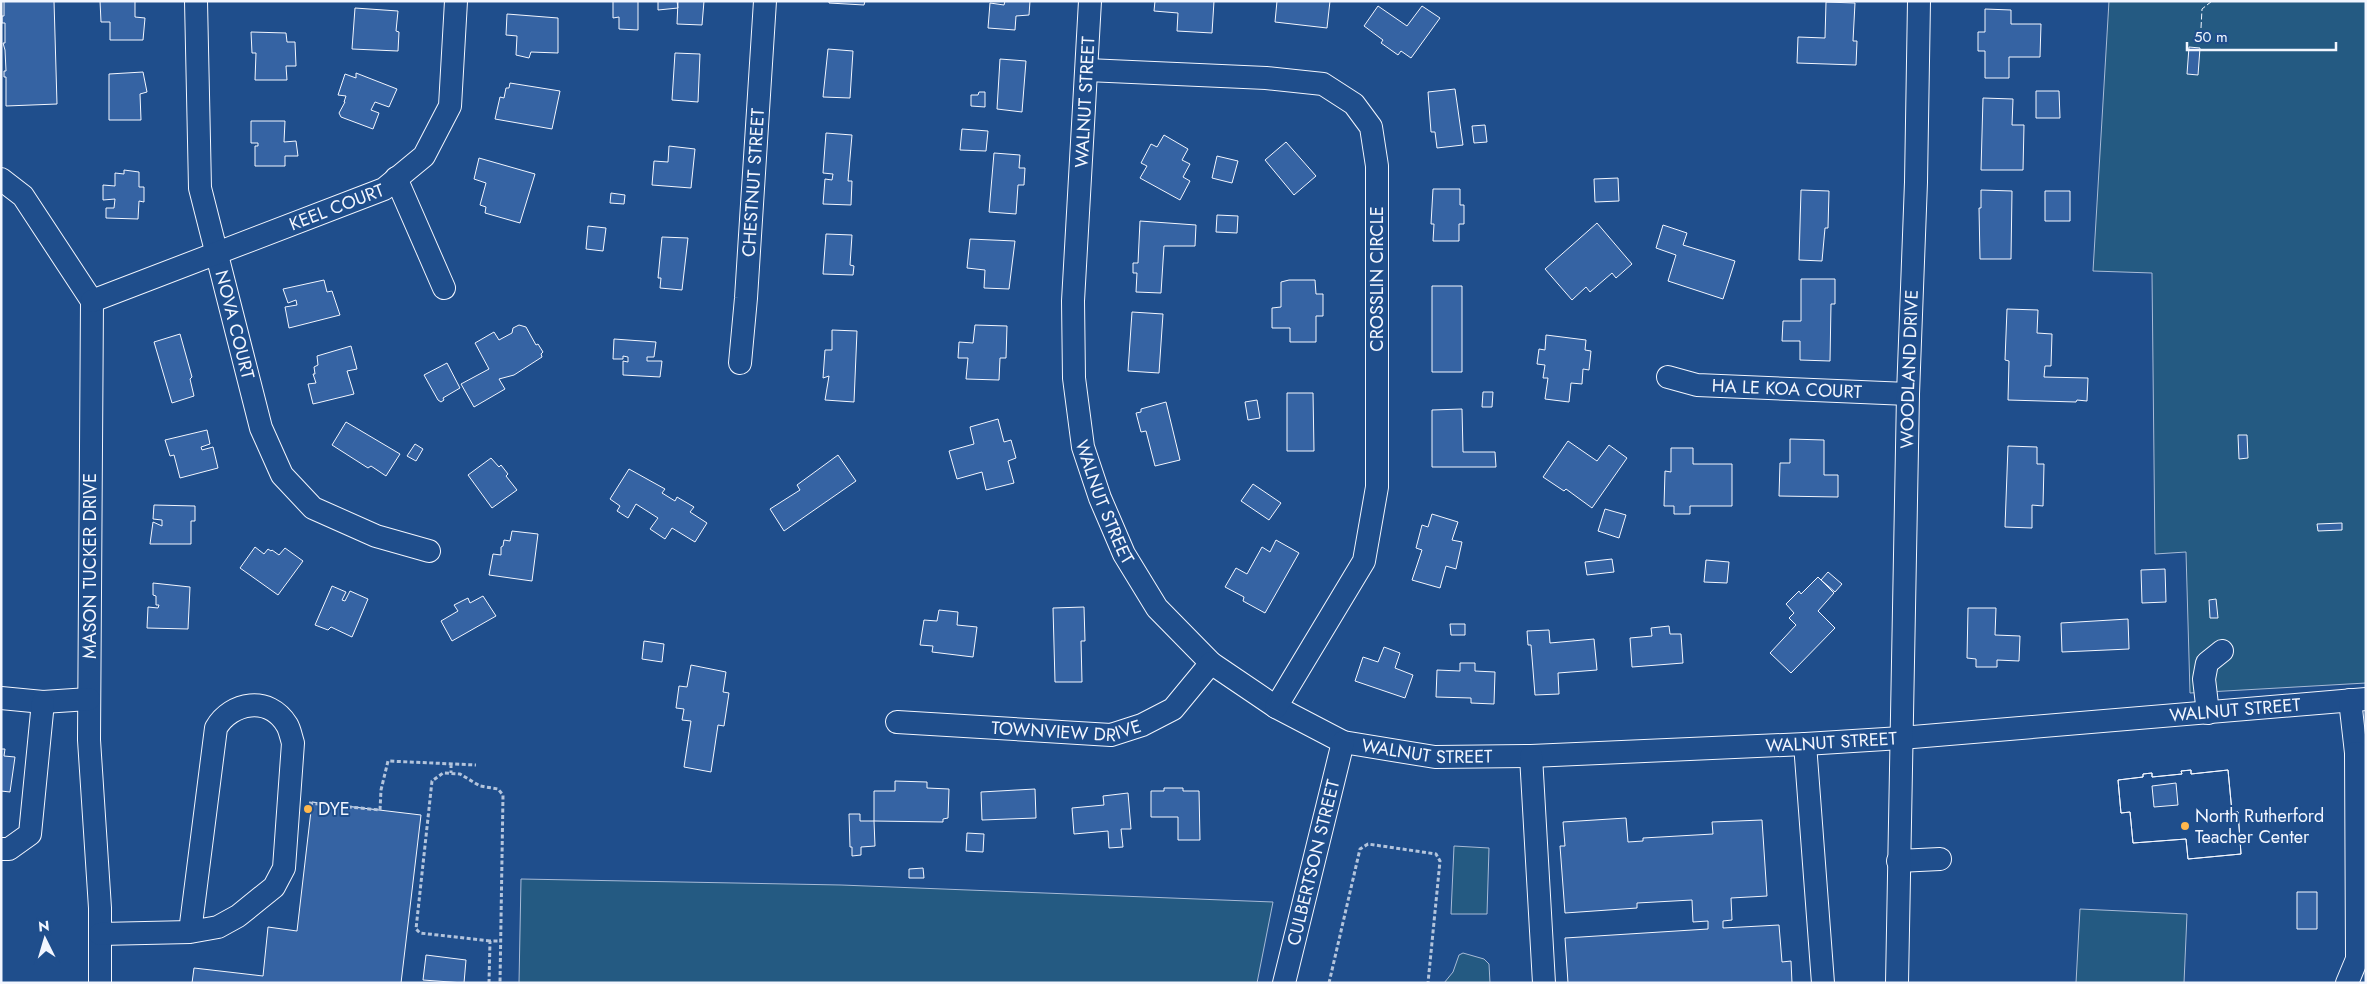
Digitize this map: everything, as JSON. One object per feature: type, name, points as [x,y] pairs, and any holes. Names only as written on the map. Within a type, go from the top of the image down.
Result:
[{"type":"street","name":"NOVA COURT","points":[[196,1],[200,188],[261,428],[282,475],[312,508],[376,536],[429,552]]},
{"type":"street","name":"KEEL COURT","points":[[92,301],[384,188],[424,156],[450,106],[456,1]]},
{"type":"street","name":"CHESTNUT STREET","points":[[740,363],[765,1]]},
{"type":"street","name":"WALNUT STREET","points":[[1090,1],[1073,301],[1074,378],[1083,447],[1100,498],[1124,554],[1157,608],[1211,663],[1276,707],[1343,742],[1435,757],[1530,756],[1806,744],[1901,738],[2358,700]]},
{"type":"street","name":"WOODLAND DRIVE","points":[[1897,983],[1908,394],[1916,182],[1919,1]]},
{"type":"street","name":"CROSSLIN CIRCLE","points":[[1087,70],[1266,78],[1323,84],[1354,104],[1371,127],[1377,166],[1377,487],[1364,561],[1276,707]]},
{"type":"street","points":[[396,178],[444,288]]},
{"type":"street","points":[[1,180],[23,196],[92,301]]},
{"type":"street","name":"MASON TUCKER DRIVE","points":[[92,301],[89,740],[100,934],[100,983]]},
{"type":"street","name":"HA LE KOA COURT","points":[[1668,377],[1697,385],[1908,394]]},
{"type":"street","points":[[2208,713],[2204,679],[2207,663],[2222,651]]},
{"type":"street","name":"TOWNVIEW DRIVE","points":[[897,722],[1111,735],[1142,725],[1173,709],[1211,663]]},
{"type":"street","points":[[1,698],[43,702],[89,700]]},
{"type":"street","points":[[2352,979],[2357,960],[2361,752],[2358,700]]},
{"type":"street","points":[[1,849],[9,850],[30,834],[43,702]]},
{"type":"street","points":[[100,934],[190,932],[218,927],[238,916],[274,887],[284,868],[292,743],[288,726],[282,718],[267,707],[254,704],[238,708],[223,716],[216,728],[190,932]]},
{"type":"street","name":"CULBERTSON STREET","points":[[1284,983],[1343,742]]},
{"type":"street","points":[[1806,744],[1822,983]]},
{"type":"street","points":[[1530,756],[1544,983]]},
{"type":"street","points":[[1898,861],[1940,859]]},
{"type":"path","points":[[289,802],[380,810],[381,790],[388,761],[476,765]]},
{"type":"path","points":[[451,764],[451,774]]},
{"type":"path","points":[[500,983],[501,941],[503,795],[498,789],[480,786],[460,774],[443,773],[432,781],[416,929],[420,933],[501,941]]},
{"type":"path","points":[[1329,983],[1360,849],[1368,844],[1436,854],[1440,861],[1428,983]]},
{"type":"path","points":[[489,983],[490,940]]},
{"type":"shaded area","points":[[2109,1],[2366,1],[2366,683],[2190,693],[2186,552],[2155,554],[2152,273],[2093,271]]},
{"type":"shaded area","points":[[1454,846],[1489,848],[1487,914],[1451,914]]},
{"type":"shaded area","points":[[521,879],[841,885],[1273,902],[1257,983],[519,983]]},
{"type":"shaded area","points":[[2080,909],[2187,914],[2184,983],[2076,983]]},
{"type":"shaded area","points":[[1463,953],[1484,959],[1489,964],[1490,983],[1444,983],[1453,972],[1459,955]]},
{"type":"building","points":[[4,1],[54,1],[57,104],[6,106],[5,50],[3,43],[5,43],[5,23],[2,23]]},
{"type":"building","points":[[100,1],[135,1],[135,17],[145,18],[143,40],[110,40],[110,22],[101,22]]},
{"type":"building","points":[[613,1],[638,1],[638,30],[619,29],[619,17],[613,18]]},
{"type":"building","points":[[658,1],[677,1],[678,8],[658,10]]},
{"type":"building","points":[[678,1],[704,1],[702,25],[677,24]]},
{"type":"building","points":[[829,1],[865,1],[864,5],[829,3]]},
{"type":"building","points":[[1005,1],[1030,1],[1029,15],[1016,16],[1015,30],[988,28],[990,3],[1004,5]]},
{"type":"building","points":[[1155,1],[1214,1],[1212,33],[1177,31],[1178,13],[1154,11]]},
{"type":"building","points":[[1277,1],[1330,1],[1327,28],[1275,22]]},
{"type":"building","points":[[1826,2],[1855,3],[1853,41],[1857,41],[1856,65],[1797,63],[1798,37],[1825,38]]},
{"type":"building","points":[[1378,6],[1407,26],[1422,6],[1440,18],[1411,58],[1401,51],[1398,55],[1381,43],[1383,40],[1364,26]]},
{"type":"building","points":[[355,8],[398,11],[396,31],[399,32],[398,51],[352,49]]},
{"type":"building","points":[[1985,9],[2011,10],[2011,24],[2041,24],[2040,57],[2009,57],[2009,78],[1985,78],[1985,51],[1978,51],[1978,32],[1985,32]]},
{"type":"building","points":[[507,14],[558,18],[558,53],[531,52],[529,58],[516,55],[517,36],[506,35]]},
{"type":"building","points":[[251,32],[286,33],[287,42],[295,42],[296,66],[286,66],[287,80],[255,80],[256,53],[252,53]]},
{"type":"building","points":[[2189,47],[2200,48],[2198,75],[2187,74]]},
{"type":"building","points":[[828,49],[853,51],[850,98],[823,97]]},
{"type":"building","points":[[675,53],[700,54],[698,102],[672,100]]},
{"type":"building","points":[[1000,59],[1026,61],[1022,112],[997,109]]},
{"type":"building","points":[[143,72],[147,92],[140,94],[141,120],[109,120],[109,74]]},
{"type":"building","points":[[356,73],[397,89],[389,107],[375,102],[371,110],[379,113],[373,129],[341,117],[339,113],[346,96],[338,95],[345,74],[356,78]]},
{"type":"building","points":[[510,83],[560,91],[552,129],[495,119],[500,97],[504,98],[506,88],[509,88]]},
{"type":"building","points":[[1455,89],[1463,145],[1437,148],[1435,132],[1431,132],[1428,92]]},
{"type":"building","points":[[2036,91],[2059,91],[2060,118],[2036,118]]},
{"type":"building","points":[[979,92],[985,92],[985,107],[971,106],[971,95],[978,95]]},
{"type":"building","points":[[1983,98],[2013,99],[2012,125],[2024,125],[2023,170],[1981,170]]},
{"type":"building","points":[[251,121],[285,121],[284,142],[296,141],[298,156],[285,156],[285,166],[255,166],[255,146],[258,146],[258,143],[251,143]]},
{"type":"building","points":[[1485,125],[1487,142],[1474,143],[1472,126]]},
{"type":"building","points":[[962,129],[988,131],[986,151],[960,150]]},
{"type":"building","points":[[826,133],[852,135],[848,181],[852,181],[851,205],[823,204],[825,179],[832,180],[833,174],[823,173]]},
{"type":"building","points":[[1164,135],[1188,149],[1182,160],[1190,164],[1183,177],[1190,181],[1180,200],[1140,178],[1147,166],[1141,163],[1151,144],[1157,147]]},
{"type":"building","points":[[1286,142],[1316,176],[1294,195],[1265,160]]},
{"type":"building","points":[[669,146],[695,149],[691,188],[652,185],[654,161],[668,162]]},
{"type":"building","points":[[994,153],[1020,155],[1019,168],[1025,168],[1024,185],[1018,185],[1016,214],[989,212]]},
{"type":"building","points":[[1217,156],[1238,161],[1232,183],[1212,178]]},
{"type":"building","points":[[479,158],[535,174],[520,223],[485,213],[486,207],[480,205],[486,183],[474,179]]},
{"type":"building","points":[[124,170],[139,172],[139,187],[144,187],[144,202],[139,201],[138,219],[106,218],[106,208],[114,208],[115,199],[103,200],[103,185],[115,186],[115,173],[124,174]]},
{"type":"building","points":[[1618,178],[1619,201],[1595,202],[1594,179]]},
{"type":"building","points":[[1433,189],[1460,189],[1460,205],[1464,205],[1464,224],[1459,224],[1459,241],[1433,241],[1434,224],[1431,224]]},
{"type":"building","points":[[1801,190],[1829,191],[1828,228],[1825,228],[1822,261],[1799,260]]},
{"type":"building","points":[[1981,190],[2012,191],[2011,259],[1980,259],[1979,208],[1981,208]]},
{"type":"building","points":[[2045,191],[2070,191],[2070,221],[2045,221]]},
{"type":"building","points":[[611,193],[625,195],[624,204],[610,203]]},
{"type":"building","points":[[1217,215],[1238,216],[1237,233],[1216,232]]},
{"type":"building","points":[[1140,221],[1196,225],[1195,246],[1164,246],[1161,293],[1136,292],[1137,273],[1133,273],[1133,263],[1138,263]]},
{"type":"building","points":[[1597,223],[1632,264],[1616,278],[1612,273],[1590,292],[1586,287],[1572,300],[1545,269]]},
{"type":"building","points":[[1663,225],[1687,233],[1683,245],[1735,261],[1723,299],[1668,281],[1676,255],[1656,248]]},
{"type":"building","points":[[588,226],[606,228],[603,251],[586,249]]},
{"type":"building","points":[[826,234],[852,235],[850,265],[854,266],[853,275],[823,274]]},
{"type":"building","points":[[662,237],[688,238],[682,290],[660,288],[661,278],[658,278]]},
{"type":"building","points":[[970,239],[1015,241],[1009,289],[984,288],[985,270],[967,268]]},
{"type":"building","points":[[1801,279],[1835,279],[1835,304],[1831,304],[1830,361],[1800,360],[1800,341],[1782,341],[1783,321],[1801,321]]},
{"type":"building","points":[[324,280],[327,292],[332,291],[340,315],[289,328],[285,307],[297,305],[296,300],[288,303],[283,289]]},
{"type":"building","points":[[1289,280],[1315,280],[1316,294],[1323,294],[1323,316],[1316,316],[1316,342],[1290,342],[1290,328],[1272,328],[1272,308],[1281,307],[1281,282]]},
{"type":"building","points":[[1432,286],[1462,286],[1462,372],[1432,372]]},
{"type":"building","points":[[2007,309],[2038,310],[2037,333],[2052,334],[2051,366],[2045,366],[2044,377],[2088,378],[2087,401],[2008,400],[2009,361],[2005,360]]},
{"type":"building","points":[[1132,312],[1163,314],[1159,373],[1128,371]]},
{"type":"building","points":[[519,325],[526,327],[536,345],[538,344],[543,352],[541,354],[542,357],[514,375],[499,379],[505,389],[474,407],[461,384],[489,369],[475,343],[494,332],[499,340],[512,333],[513,328]]},
{"type":"building","points":[[975,325],[1007,326],[1006,358],[1000,358],[999,380],[966,379],[968,358],[958,358],[959,342],[973,343]]},
{"type":"building","points":[[832,330],[857,331],[854,402],[825,400],[829,376],[823,378],[825,350],[832,350]]},
{"type":"building","points":[[180,334],[192,377],[190,379],[194,396],[172,403],[154,342]]},
{"type":"building","points":[[1546,335],[1586,340],[1585,350],[1591,351],[1589,370],[1583,369],[1582,384],[1571,383],[1569,402],[1545,399],[1548,378],[1543,378],[1545,365],[1537,364],[1539,349],[1545,350]]},
{"type":"building","points":[[614,339],[656,342],[654,357],[647,357],[647,361],[662,361],[660,377],[623,375],[623,361],[628,362],[628,357],[623,356],[623,359],[613,359]]},
{"type":"building","points":[[351,346],[357,369],[347,371],[354,394],[313,404],[308,384],[316,383],[313,374],[315,374],[314,367],[318,365],[317,356]]},
{"type":"building","points":[[447,363],[460,388],[443,398],[444,400],[441,402],[424,375]]},
{"type":"building","points":[[1483,392],[1493,392],[1492,407],[1482,407]]},
{"type":"building","points":[[1287,393],[1313,393],[1314,451],[1287,451]]},
{"type":"building","points":[[1257,400],[1260,418],[1248,420],[1245,402]]},
{"type":"building","points":[[1166,402],[1180,460],[1155,466],[1146,431],[1141,432],[1136,413],[1141,412],[1141,409]]},
{"type":"building","points":[[1462,409],[1463,452],[1495,452],[1496,467],[1432,467],[1432,410]]},
{"type":"building","points":[[998,419],[1004,442],[1011,440],[1016,458],[1008,461],[1014,483],[986,490],[982,472],[957,479],[949,451],[974,444],[970,427]]},
{"type":"building","points":[[346,422],[400,454],[386,476],[371,466],[368,468],[332,445]]},
{"type":"building","points":[[207,430],[210,444],[201,447],[202,450],[213,447],[218,468],[180,478],[174,455],[170,456],[165,440]]},
{"type":"building","points":[[2238,435],[2247,435],[2248,458],[2239,459]]},
{"type":"building","points":[[1790,439],[1824,440],[1824,475],[1838,475],[1838,497],[1779,496],[1780,463],[1790,463]]},
{"type":"building","points":[[1568,441],[1597,461],[1609,445],[1627,458],[1592,508],[1566,489],[1564,491],[1543,477]]},
{"type":"building","points":[[415,444],[423,449],[416,461],[407,456]]},
{"type":"building","points":[[2008,446],[2037,447],[2037,464],[2044,464],[2043,506],[2032,505],[2032,528],[2005,527]]},
{"type":"building","points":[[1671,448],[1693,448],[1693,464],[1732,464],[1732,506],[1690,506],[1690,514],[1674,514],[1674,506],[1664,506],[1665,471],[1671,472]]},
{"type":"building","points":[[838,455],[856,481],[784,531],[770,509],[800,490],[797,485]]},
{"type":"building","points":[[491,458],[499,467],[501,465],[508,474],[506,476],[517,490],[492,508],[468,475]]},
{"type":"building","points":[[629,469],[665,489],[662,493],[675,501],[677,497],[694,507],[690,512],[707,523],[695,542],[672,528],[665,539],[650,529],[658,518],[636,504],[628,518],[617,511],[620,506],[610,499]]},
{"type":"building","points":[[1253,484],[1281,503],[1269,520],[1241,501]]},
{"type":"building","points":[[154,505],[195,506],[195,521],[191,521],[191,544],[150,544],[153,522],[162,526],[162,520],[153,519]]},
{"type":"building","points":[[1605,509],[1626,515],[1619,538],[1598,531]]},
{"type":"building","points":[[1432,514],[1458,522],[1452,540],[1462,542],[1456,569],[1446,566],[1440,588],[1412,580],[1422,550],[1416,548],[1422,525],[1428,527]]},
{"type":"building","points":[[2342,523],[2342,530],[2318,531],[2317,524]]},
{"type":"building","points":[[512,531],[538,534],[532,581],[489,575],[493,554],[501,555],[501,547],[504,540],[510,541]]},
{"type":"building","points":[[1276,540],[1299,553],[1265,613],[1243,601],[1244,597],[1225,587],[1236,568],[1247,574],[1262,547],[1270,552]]},
{"type":"building","points":[[255,547],[264,554],[268,549],[279,555],[285,548],[303,561],[278,595],[240,568]]},
{"type":"building","points":[[1612,559],[1614,572],[1587,575],[1585,562]]},
{"type":"building","points":[[1706,560],[1729,562],[1727,583],[1704,582]]},
{"type":"building","points":[[2165,569],[2166,602],[2142,603],[2141,570]]},
{"type":"building","points":[[1828,572],[1842,584],[1835,592],[1821,580]]},
{"type":"building","points":[[1818,577],[1834,593],[1818,611],[1835,628],[1791,673],[1770,653],[1796,625],[1789,618],[1794,613],[1786,604],[1799,591],[1801,594]]},
{"type":"building","points":[[153,583],[190,587],[188,629],[147,628],[148,607],[158,608],[159,605],[156,605],[156,596],[153,595]]},
{"type":"building","points":[[332,586],[346,592],[342,600],[345,601],[350,591],[368,599],[352,637],[331,627],[328,630],[315,625]]},
{"type":"building","points":[[483,596],[496,616],[452,641],[441,621],[458,611],[454,605],[468,598],[470,603]]},
{"type":"building","points":[[2216,599],[2218,618],[2210,618],[2209,600]]},
{"type":"building","points":[[1084,607],[1085,641],[1081,641],[1082,682],[1055,682],[1053,608]]},
{"type":"building","points":[[1968,608],[1996,608],[1995,635],[2020,636],[2019,661],[1997,660],[1997,667],[1976,667],[1976,659],[1967,658]]},
{"type":"building","points":[[939,610],[958,612],[957,625],[977,627],[973,657],[932,652],[933,646],[920,645],[924,620],[937,621]]},
{"type":"building","points":[[2128,619],[2129,649],[2062,652],[2061,623]]},
{"type":"building","points":[[1450,624],[1465,624],[1465,635],[1451,635]]},
{"type":"building","points":[[1669,626],[1670,634],[1681,634],[1683,663],[1632,667],[1630,638],[1652,636],[1651,628]]},
{"type":"building","points":[[1549,630],[1550,643],[1594,639],[1597,670],[1558,673],[1559,694],[1535,695],[1531,645],[1528,645],[1527,631]]},
{"type":"building","points":[[644,641],[664,644],[662,662],[642,659]]},
{"type":"building","points":[[1384,647],[1400,653],[1395,668],[1413,675],[1405,698],[1355,681],[1363,657],[1378,662]]},
{"type":"building","points":[[1460,663],[1475,663],[1475,671],[1495,672],[1494,704],[1471,703],[1471,698],[1436,697],[1437,670],[1460,671]]},
{"type":"building","points":[[691,665],[726,672],[723,692],[729,693],[724,726],[718,725],[711,772],[684,767],[691,721],[682,720],[684,709],[676,708],[679,686],[687,687]]},
{"type":"building","points":[[1,749],[5,749],[4,756],[15,757],[10,792],[1,791]]},
{"type":"building","name":"North Rutherford Teacher Center","points":[[2191,770],[2191,774],[2228,770],[2232,812],[2238,812],[2241,854],[2188,859],[2186,839],[2133,843],[2130,812],[2121,813],[2118,780],[2143,777],[2143,774],[2152,773],[2152,777],[2182,774],[2181,771]],"holes":[[[2176,783],[2178,805],[2154,807],[2152,786]]]},
{"type":"building","name":"North Rutherford Teacher Center","points":[[2191,770],[2191,774],[2228,770],[2232,812],[2238,812],[2241,854],[2188,859],[2186,839],[2133,843],[2130,812],[2121,813],[2118,780],[2143,777],[2143,774],[2152,773],[2152,777],[2182,774],[2181,771]]},
{"type":"building","points":[[895,781],[927,782],[927,788],[949,789],[948,818],[943,819],[943,822],[874,821],[874,791],[895,791]]},
{"type":"building","points":[[1164,788],[1183,788],[1183,791],[1199,791],[1200,840],[1178,840],[1178,817],[1151,817],[1151,791],[1164,791]]},
{"type":"building","points":[[1035,789],[1036,818],[982,820],[981,792]]},
{"type":"building","points":[[1128,793],[1131,829],[1121,829],[1123,847],[1109,848],[1108,831],[1074,834],[1072,808],[1104,805],[1103,796]]},
{"type":"building","points":[[312,802],[421,815],[401,983],[192,983],[194,968],[263,976],[268,927],[297,931]]},
{"type":"building","points":[[849,814],[860,814],[860,821],[874,821],[875,846],[861,847],[861,855],[852,856]]},
{"type":"building","points":[[1626,818],[1628,842],[1643,841],[1643,838],[1713,834],[1712,822],[1762,820],[1767,896],[1731,898],[1732,920],[1723,921],[1723,928],[1779,925],[1782,962],[1791,961],[1792,983],[1568,983],[1565,938],[1708,929],[1708,921],[1693,922],[1692,900],[1637,903],[1637,908],[1565,913],[1560,846],[1565,846],[1563,822]]},
{"type":"building","points":[[967,833],[984,834],[983,852],[966,851]]},
{"type":"building","points":[[923,868],[924,878],[909,878],[909,869]]},
{"type":"building","points":[[2297,892],[2317,892],[2317,929],[2297,929]]},
{"type":"building","points":[[426,955],[466,960],[464,983],[423,980]]},
{"type":"fence","points":[[2201,28],[2202,9],[2212,1]]},
{"type":"place","name":"DYE","points":[[308,809]]},
{"type":"place","name":"North Rutherford Teacher Center","points":[[2185,826]]}]
